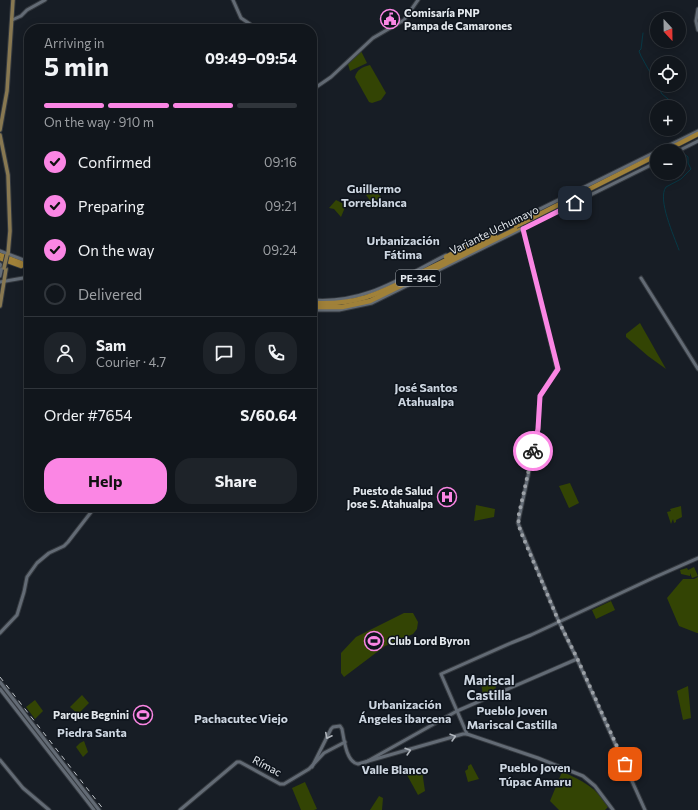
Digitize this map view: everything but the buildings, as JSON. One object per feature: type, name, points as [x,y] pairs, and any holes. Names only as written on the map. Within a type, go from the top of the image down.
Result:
[{"type":"highway","points":[[679,144],[698,134]]},
{"type":"highway","points":[[686,144],[698,138]]},
{"type":"highway","name":"Variante Uchumayo","points":[[317,304],[341,304],[364,299],[383,291],[521,226],[650,159]]},
{"type":"highway","name":"Variante Uchumayo","points":[[317,308],[342,307],[370,300],[650,162]]},
{"type":"highway","points":[[427,269],[439,260],[473,242]]},
{"type":"highway","points":[[0,255],[24,266]]},
{"type":"highway","points":[[0,259],[24,266]]},
{"type":"main road","points":[[0,130],[7,91],[13,0]]},
{"type":"main road","points":[[0,135],[8,175],[10,232],[8,255],[2,281],[4,287],[0,306]]},
{"type":"street","points":[[12,20],[45,0]]},
{"type":"street","points":[[233,0],[238,14],[250,24]]},
{"type":"street","points":[[317,87],[331,77],[373,38],[404,20],[418,0]]},
{"type":"street","points":[[698,9],[696,24],[698,30]]},
{"type":"street","points":[[317,300],[338,300],[373,292],[459,248],[698,131]]},
{"type":"street","points":[[686,147],[698,141]]},
{"type":"street","name":"Variante Uchumayo","points":[[317,308],[339,310],[372,303],[521,226],[650,165]]},
{"type":"street","points":[[518,220],[521,226],[558,369],[540,396],[538,429],[518,523],[559,622],[577,658],[645,810]]},
{"type":"street","points":[[0,251],[24,260]]},
{"type":"street","points":[[0,264],[2,267],[0,276]]},
{"type":"street","points":[[2,281],[24,278]]},
{"type":"street","points":[[641,278],[698,369]]},
{"type":"street","points":[[0,633],[17,615],[24,592],[25,581],[37,563],[49,553],[64,546],[91,512]]},
{"type":"street","points":[[467,734],[441,674],[531,635],[698,558]]},
{"type":"street","points":[[362,764],[457,710],[577,658]]},
{"type":"street","points":[[0,682],[99,810]]},
{"type":"street","points":[[0,689],[94,810]]},
{"type":"street","name":"Rímac","points":[[180,810],[237,762],[280,784],[288,782],[312,766],[324,754],[345,742],[341,726],[333,727],[312,766]]},
{"type":"street","points":[[345,742],[354,764],[362,764],[467,734],[583,776],[595,786],[613,810]]},
{"type":"street","points":[[0,760],[23,788],[49,810]]},
{"type":"green space","points":[[361,51],[367,63],[350,71],[348,64]]},
{"type":"green space","points":[[370,65],[386,93],[381,100],[372,103],[369,102],[355,77],[359,70]]},
{"type":"green space","points":[[374,189],[381,197],[372,203],[366,195]]},
{"type":"green space","points":[[336,200],[346,205],[341,217],[334,209],[329,208]]},
{"type":"green space","points":[[640,323],[666,369],[626,337],[626,334]]},
{"type":"green space","points":[[570,483],[579,503],[569,508],[559,486]]},
{"type":"green space","points":[[476,505],[495,509],[494,517],[474,521]]},
{"type":"green space","points":[[681,506],[682,517],[674,523],[673,519],[671,524],[667,512],[671,511],[670,509]]},
{"type":"green space","points":[[694,567],[698,576],[692,578],[690,573],[690,576],[681,574],[680,570],[687,568],[688,570]]},
{"type":"green space","points":[[698,577],[697,633],[679,626],[667,598],[683,579],[694,579]]},
{"type":"green space","points":[[611,601],[615,610],[596,619],[592,610]]},
{"type":"green space","name":"Club Lord Byron","points":[[404,613],[413,613],[418,622],[417,629],[413,634],[385,646],[344,677],[341,673],[341,653],[356,637]]},
{"type":"green space","name":"Mariscal Castilla","points":[[495,681],[496,690],[483,696],[481,682]]},
{"type":"green space","points":[[688,686],[691,718],[683,720],[677,691]]},
{"type":"green space","points":[[82,695],[89,703],[78,714],[70,707]]},
{"type":"green space","points":[[35,700],[43,711],[35,719],[26,707]]},
{"type":"green space","points":[[144,710],[152,720],[141,725],[137,715]]},
{"type":"green space","points":[[84,741],[88,752],[83,757],[76,747]]},
{"type":"green space","points":[[471,764],[479,779],[468,782],[465,771]]},
{"type":"green space","points":[[422,771],[425,791],[418,795],[407,775]]},
{"type":"green space","points":[[562,772],[588,785],[599,795],[608,807],[605,810],[559,810],[550,801]]},
{"type":"green space","points":[[305,782],[317,809],[301,810],[292,788]]},
{"type":"green space","points":[[379,796],[383,798],[382,810],[370,810]]},
{"type":"waterway","points":[[643,33],[641,49],[639,51],[662,94],[669,100]]},
{"type":"waterway","points":[[686,155],[688,157],[688,163],[691,169],[686,174]]},
{"type":"waterway","points":[[679,180],[666,187],[664,193],[667,218],[679,250]]},
{"type":"railway","points":[[0,677],[104,810]]},
{"type":"way so far","points":[[533,451],[518,518],[520,530],[559,622],[625,764]]},
{"type":"place","name":"Comisaría PNP Pampa de Camarones","points":[[390,19]]},
{"type":"place","name":"Puesto de Salud Jose S. Atahualpa","points":[[447,497]]},
{"type":"place","name":"Club Lord Byron","points":[[374,641]]},
{"type":"place","name":"Parque Begnini","points":[[143,715]]},
{"type":"district","name":"Guillermo Torreblanca","points":[[374,196]]},
{"type":"district","name":"Urbanización Fátima","points":[[403,248]]},
{"type":"district","name":"José Santos Atahualpa","points":[[426,395]]},
{"type":"district","name":"Mariscal Castilla","points":[[489,688]]},
{"type":"district","name":"Urbanización Ángeles ibarcena","points":[[405,712]]},
{"type":"district","name":"Pueblo Joven Mariscal Castilla","points":[[512,718]]},
{"type":"district","name":"Pachacutec Viejo","points":[[241,719]]},
{"type":"district","name":"Piedra Santa","points":[[92,733]]},
{"type":"district","name":"Valle Blanco","points":[[395,770]]},
{"type":"district","name":"Pueblo Joven Túpac Amaru","points":[[535,775]]},
{"type":"route","points":[[533,451],[538,429],[540,396],[558,369],[523,229],[575,203]]}]
